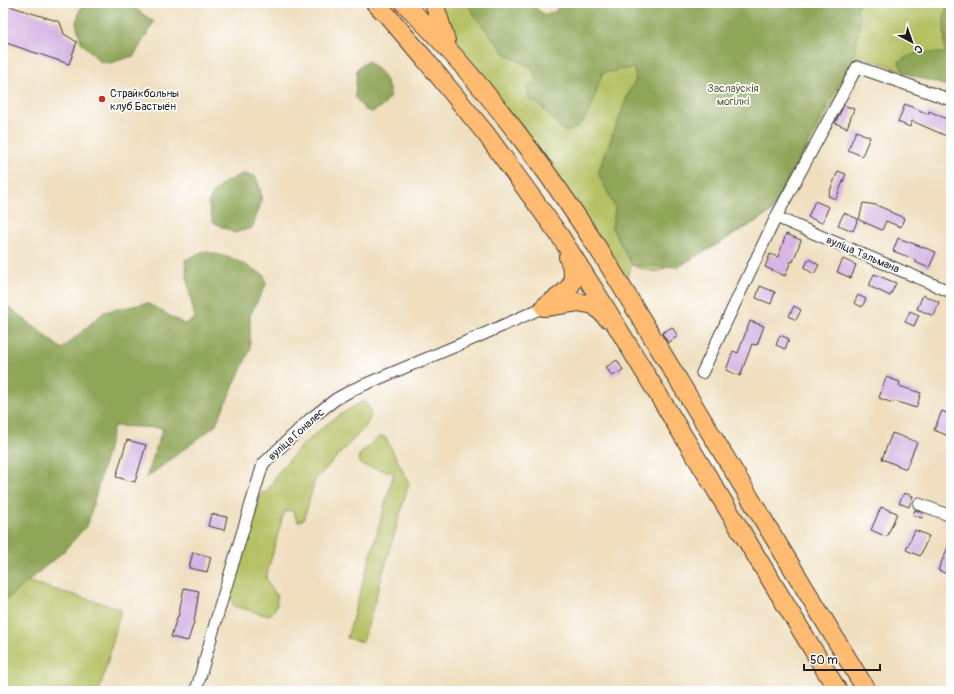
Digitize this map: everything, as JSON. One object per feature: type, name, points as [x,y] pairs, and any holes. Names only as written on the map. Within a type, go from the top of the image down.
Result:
[{"type":"highway","points":[[375,3],[424,58],[486,134],[560,236],[618,328],[838,691]]},
{"type":"highway","points":[[404,3],[451,53],[534,155],[575,212],[867,691]]},
{"type":"highway","points":[[434,3],[444,38],[451,53]]},
{"type":"highway","points":[[544,307],[569,289],[574,281],[573,269],[560,236]]},
{"type":"highway","points":[[544,307],[578,302],[594,305],[618,328]]},
{"type":"street","points":[[702,373],[776,217],[857,67],[951,100]]},
{"type":"street","name":"вуліца Тэльмана","points":[[776,217],[951,292]]},
{"type":"street","name":"вуліца Гоналес","points":[[196,691],[218,610],[263,464],[310,419],[354,389],[544,307]]},
{"type":"street","points":[[919,504],[951,516]]},
{"type":"green space","points":[[93,3],[129,4],[154,22],[134,56],[110,63],[100,62],[81,42],[76,23],[80,9]]},
{"type":"green space","name":"Заслаўскія могілкі","points":[[438,3],[467,3],[477,19],[507,55],[530,66],[537,79],[529,99],[540,105],[565,132],[568,3],[951,3],[951,86],[859,56],[772,212],[708,250],[656,272],[635,267],[615,213],[612,228],[632,265],[626,280],[450,40]]},
{"type":"green space","name":"Заслаўскія могілкі","points":[[467,3],[529,3],[545,15],[556,11],[559,3],[859,3],[857,8],[860,20],[854,56],[771,211],[678,267],[632,265],[612,228],[615,207],[598,173],[630,90],[636,80],[634,68],[602,73],[593,102],[586,116],[577,127],[565,132],[540,105],[529,99],[528,87],[537,79],[530,66],[507,55],[477,19]]},
{"type":"green space","points":[[948,3],[951,3],[951,87],[904,73],[899,62],[916,54],[945,53],[944,17]]},
{"type":"green space","points":[[368,61],[383,76],[391,95],[384,105],[372,112],[365,110],[355,97],[357,69]]},
{"type":"green space","points":[[242,174],[255,176],[260,191],[261,202],[252,228],[234,233],[213,222],[208,203],[214,192],[222,184]]},
{"type":"green space","points":[[204,251],[234,259],[264,275],[266,285],[250,315],[250,350],[215,426],[146,478],[163,428],[114,426],[88,524],[63,552],[3,602],[3,302],[62,349],[104,312],[147,303],[184,324],[195,319],[189,291],[185,260]]},
{"type":"green space","points":[[363,401],[370,410],[370,416],[365,427],[315,480],[304,519],[298,522],[292,510],[284,512],[266,578],[277,597],[277,604],[274,611],[271,614],[265,615],[234,606],[229,594],[262,492],[266,493],[280,470],[300,447],[330,422]]},
{"type":"green space","points":[[382,436],[386,438],[409,483],[363,642],[347,638],[394,473],[361,465],[358,456],[377,438]]},
{"type":"green space","points":[[3,574],[121,609],[99,691],[3,691]]},
{"type":"building","points":[[3,4],[60,22],[64,34],[77,42],[69,64],[3,42]]},
{"type":"building","points":[[905,104],[928,114],[929,111],[951,121],[951,138],[912,121],[910,127],[898,122]]},
{"type":"building","points":[[844,105],[854,109],[847,128],[835,123]]},
{"type":"building","points":[[856,131],[870,137],[862,156],[848,150]]},
{"type":"building","points":[[838,171],[846,174],[836,199],[828,196]]},
{"type":"building","points":[[815,201],[829,207],[822,223],[808,217]]},
{"type":"building","points":[[863,203],[876,205],[904,218],[901,227],[886,221],[882,230],[859,220]]},
{"type":"building","points":[[844,213],[858,219],[853,231],[838,225]]},
{"type":"building","points":[[786,234],[801,240],[793,262],[791,261],[785,276],[765,267],[770,254],[778,257]]},
{"type":"building","points":[[898,238],[936,252],[929,268],[915,262],[916,260],[893,251]]},
{"type":"building","points":[[809,259],[819,265],[814,274],[804,268]]},
{"type":"building","points":[[843,259],[856,265],[851,278],[837,272]]},
{"type":"building","points":[[874,274],[896,283],[890,296],[869,286]]},
{"type":"building","points":[[760,286],[775,292],[771,304],[756,298]]},
{"type":"building","points":[[858,295],[866,299],[862,307],[854,303]]},
{"type":"building","points":[[923,295],[939,302],[934,316],[917,309]]},
{"type":"building","points":[[794,306],[801,310],[796,320],[789,316]]},
{"type":"building","points":[[910,311],[919,315],[914,326],[905,322]]},
{"type":"building","points":[[750,321],[764,326],[757,345],[752,344],[740,376],[726,370],[733,351],[738,353]]},
{"type":"building","points":[[672,327],[678,336],[668,343],[662,333]]},
{"type":"building","points":[[780,335],[789,339],[785,349],[776,345]]},
{"type":"building","points":[[617,360],[623,370],[612,376],[606,367]]},
{"type":"building","points":[[886,377],[900,382],[899,386],[921,393],[916,408],[879,398]]},
{"type":"building","points":[[942,411],[951,415],[951,437],[934,430]]},
{"type":"building","points":[[892,433],[917,442],[906,469],[882,459]]},
{"type":"building","points":[[127,440],[146,445],[135,482],[116,477]]},
{"type":"building","points":[[904,493],[913,496],[909,507],[899,503]]},
{"type":"building","points":[[881,507],[897,513],[887,537],[871,530]]},
{"type":"building","points":[[915,510],[923,513],[922,518],[913,515]]},
{"type":"building","points":[[211,514],[227,517],[224,530],[208,526]]},
{"type":"building","points":[[915,530],[929,536],[920,556],[906,550]]},
{"type":"building","points":[[951,540],[951,576],[938,570]]},
{"type":"building","points":[[193,552],[211,557],[207,572],[189,568]]},
{"type":"building","points":[[184,588],[199,591],[194,622],[188,641],[171,637],[178,617]]},
{"type":"place","name":"Страйкбольны клуб Бастыён","points":[[102,99]]}]
